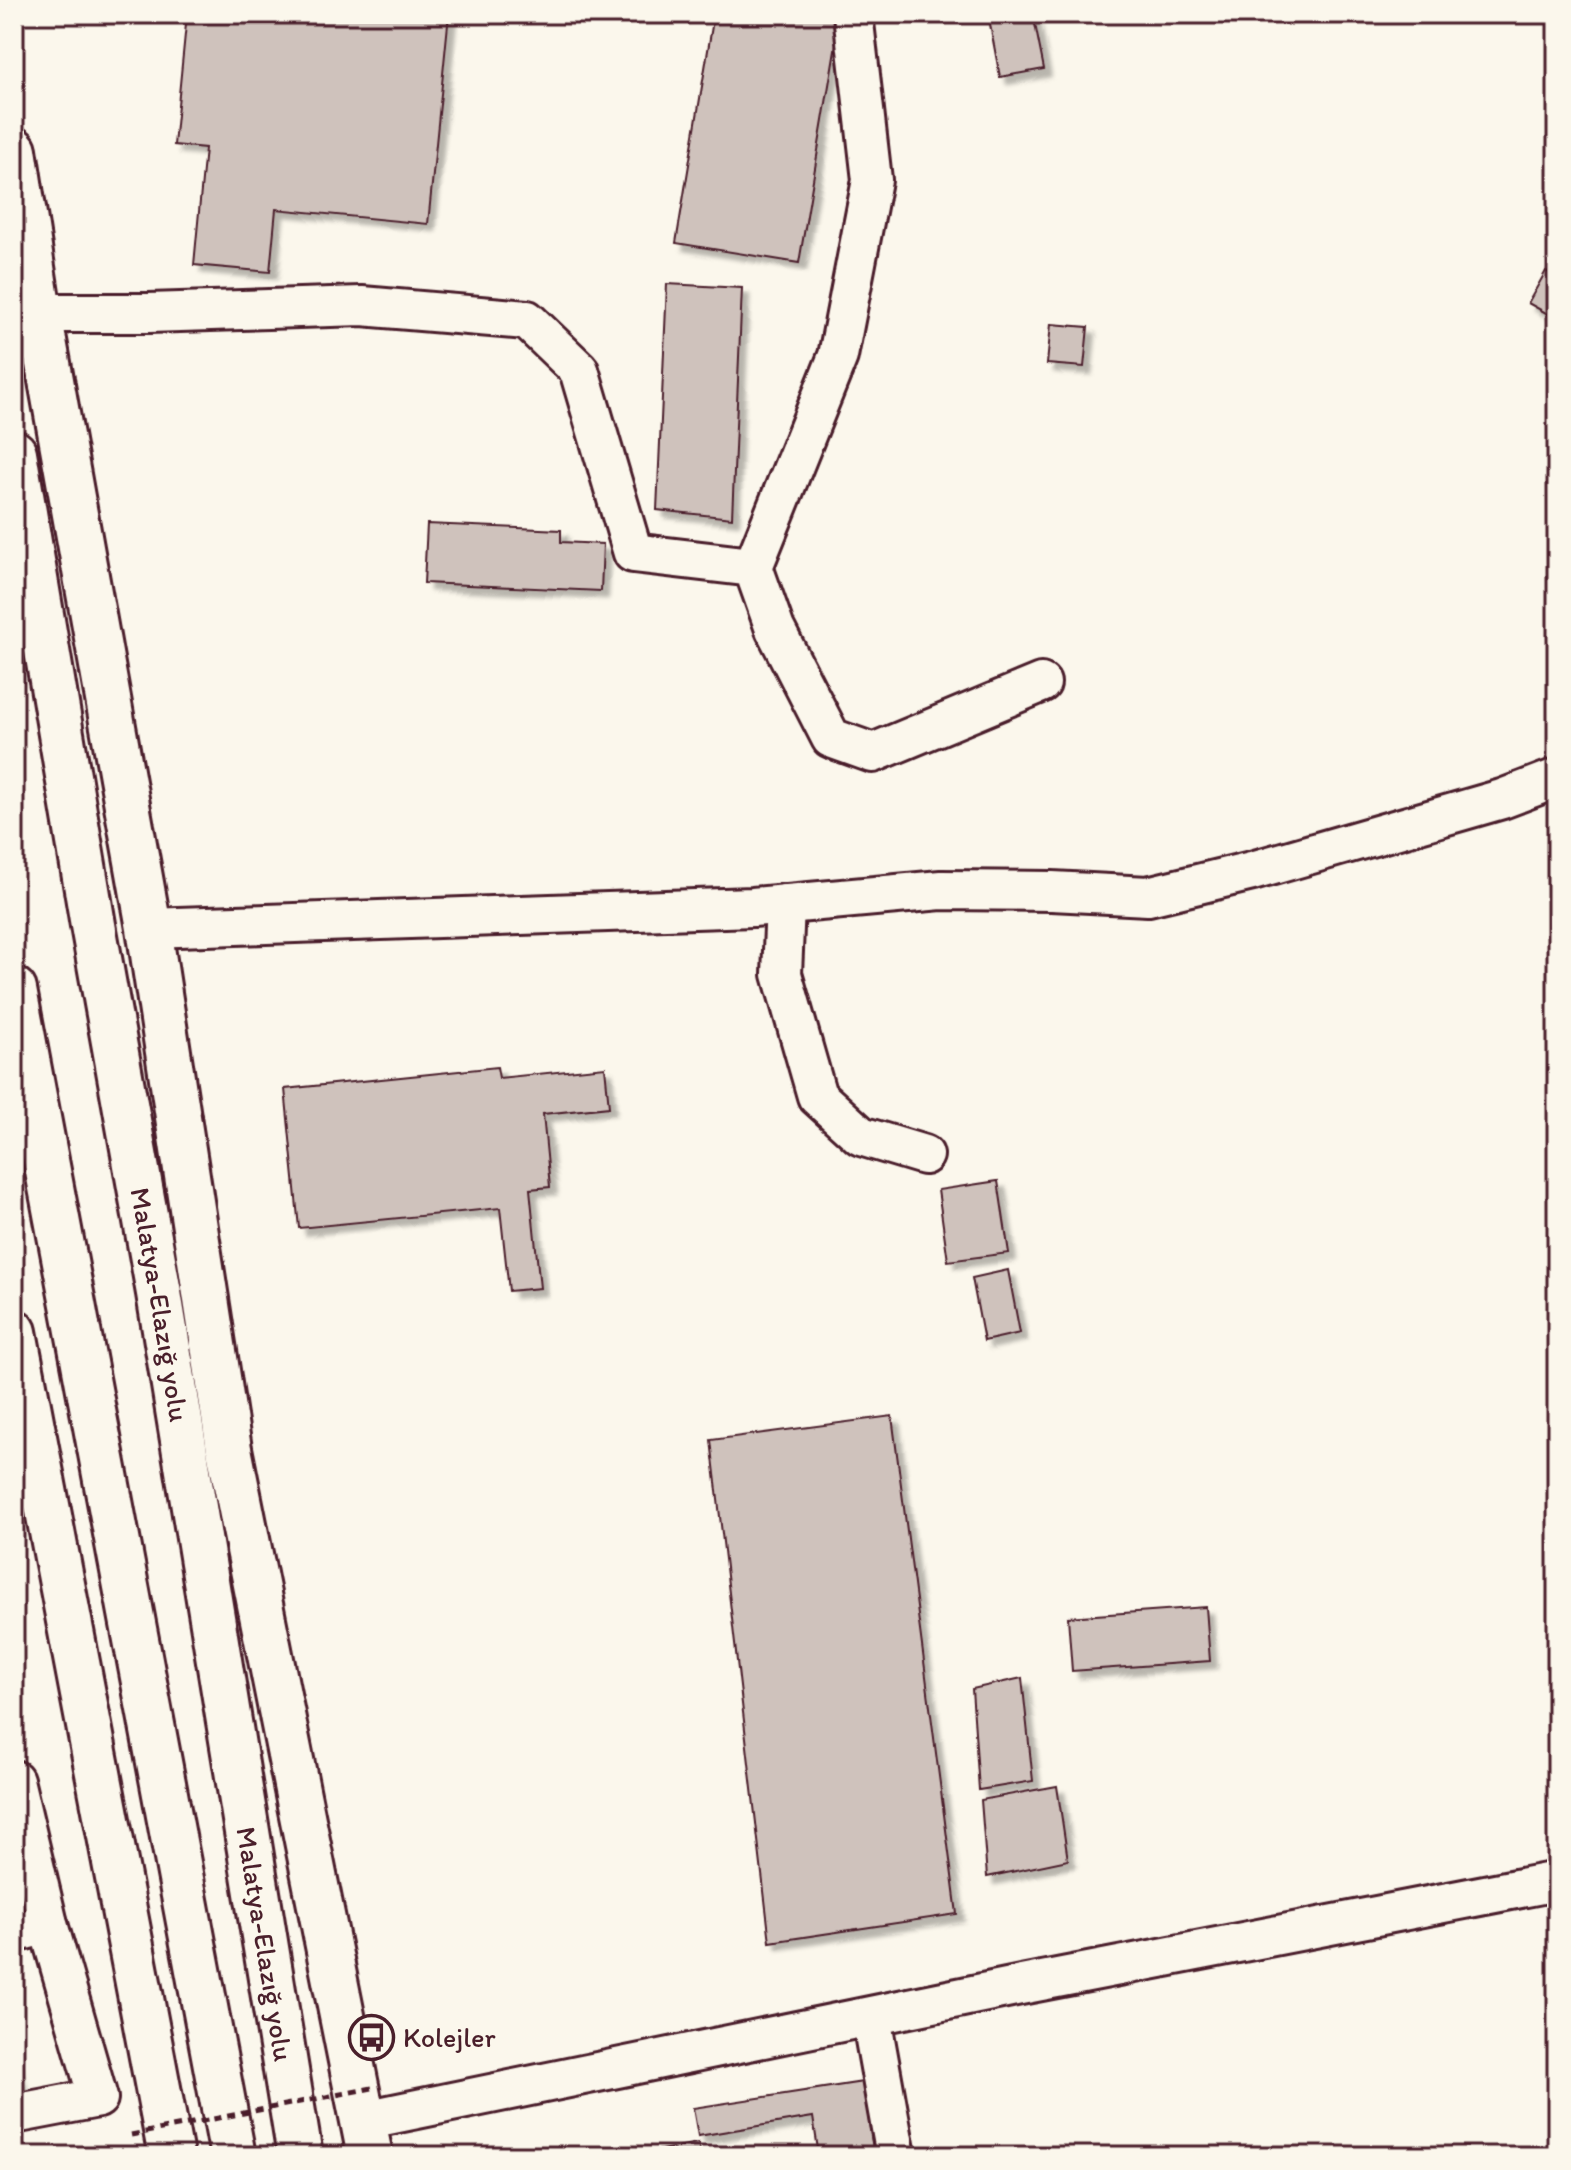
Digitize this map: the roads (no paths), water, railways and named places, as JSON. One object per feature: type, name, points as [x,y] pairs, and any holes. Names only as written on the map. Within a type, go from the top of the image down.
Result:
[{"type":"main road","points":[[14,150],[39,313],[149,928],[229,1449]]},
{"type":"main road","name":"Malatya-Elazığ yolu","points":[[14,453],[159,1293],[300,2156]]},
{"type":"main road","points":[[59,720],[131,1068],[229,1449],[368,2121]]},
{"type":"main road","points":[[14,990],[233,2156]]},
{"type":"main road","points":[[14,1332],[27,1483],[171,2156]]},
{"type":"street","points":[[853,14],[872,180],[838,356],[753,567],[775,629],[831,738],[873,753],[1041,683]]},
{"type":"street","points":[[39,313],[362,306],[527,320],[579,370],[633,553],[753,567]]},
{"type":"street","points":[[149,928],[785,904],[941,890],[1148,896],[1252,871],[1502,799],[1557,778]]},
{"type":"street","points":[[785,904],[782,974],[817,1096],[861,1136],[924,1155]]},
{"type":"street","points":[[14,1780],[31,1929],[98,2098],[14,2114]]},
{"type":"street","points":[[368,2121],[1021,1985],[1557,1881]]},
{"type":"street","points":[[871,2017],[896,2156]]},
{"type":"place","name":"Kolejler","points":[[372,2037]]}]
